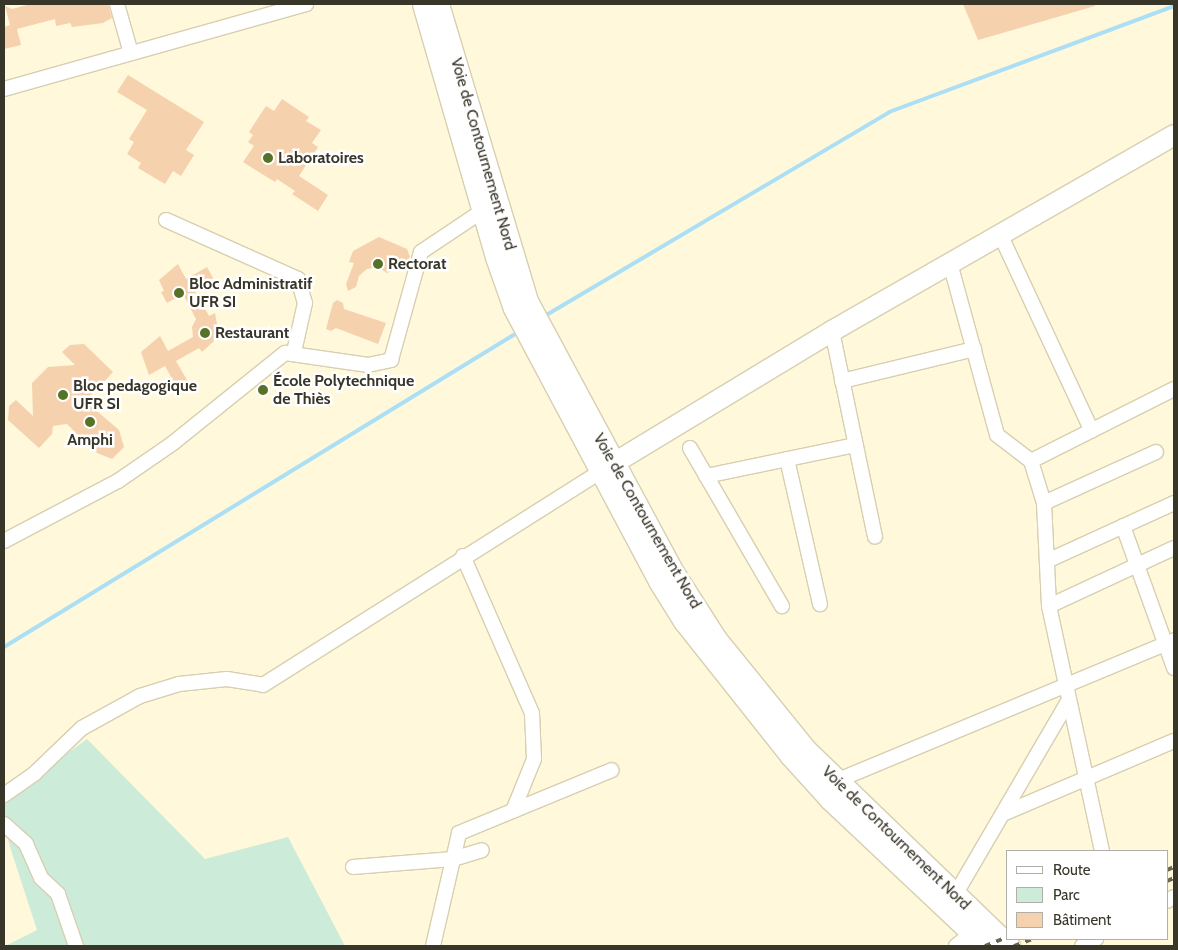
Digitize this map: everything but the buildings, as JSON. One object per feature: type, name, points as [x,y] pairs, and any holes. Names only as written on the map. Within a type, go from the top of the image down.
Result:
[{"type":"main road","name":"Voie de Contournement Nord","points":[[423,4],[521,304],[534,333],[607,467],[679,613],[746,703],[830,799],[979,940]]},
{"type":"main road","name":"Voie de Contournement Nord","points":[[438,4],[490,206]]},
{"type":"main road","name":"Voie de Contournement Nord","points":[[607,467],[716,639],[798,742],[836,781],[1009,946]]},
{"type":"street","points":[[117,4],[131,53]]},
{"type":"street","points":[[4,89],[306,4]]},
{"type":"street","points":[[4,795],[35,773],[82,728],[140,696],[179,684],[227,679],[264,685],[463,556],[607,467],[832,332],[1174,135]]},
{"type":"street","points":[[4,541],[118,481],[173,443],[273,360],[294,352],[368,365],[391,360],[421,252],[490,206]]},
{"type":"street","points":[[166,220],[298,279],[305,303],[294,352]]},
{"type":"street","points":[[1000,234],[1092,430]]},
{"type":"street","points":[[950,263],[997,435],[1031,461],[1044,503],[1049,606],[1102,850]]},
{"type":"street","points":[[832,332],[876,537]]},
{"type":"street","points":[[842,381],[974,349]]},
{"type":"street","points":[[1031,461],[1174,389]]},
{"type":"street","points":[[706,476],[856,445]]},
{"type":"street","points":[[690,448],[782,606]]},
{"type":"street","points":[[1044,503],[1156,452]]},
{"type":"street","points":[[787,459],[820,604]]},
{"type":"street","points":[[1047,561],[1174,503]]},
{"type":"street","points":[[1123,526],[1137,565],[1170,642],[1174,668]]},
{"type":"street","points":[[1049,606],[1174,548]]},
{"type":"street","points":[[463,556],[532,713],[534,759],[513,811]]},
{"type":"street","points":[[836,781],[1170,642]]},
{"type":"street","points":[[955,895],[1069,700]]},
{"type":"street","points":[[1004,813],[1174,741]]},
{"type":"street","points":[[434,946],[459,833],[612,770]]},
{"type":"street","points":[[4,824],[26,844],[41,878],[58,894],[76,946]]},
{"type":"street","points":[[352,867],[453,859],[482,850]]},
{"type":"street","points":[[956,946],[979,940]]},
{"type":"street","points":[[1082,946],[1094,940]]},
{"type":"green space","points":[[87,739],[205,859],[288,837],[345,946],[5,946],[37,930],[10,847],[4,822],[4,799]]},
{"type":"waterway","points":[[543,317],[889,112],[1174,6]]},
{"type":"waterway","points":[[4,647],[520,331]]},
{"type":"railway","points":[[1168,870],[1174,867]]},
{"type":"railway","points":[[1168,881],[1174,878]]},
{"type":"railway","points":[[985,946],[1006,937]]},
{"type":"railway","points":[[1014,946],[1029,940]]},
{"type":"place","name":"Laboratoires","points":[[268,158]]},
{"type":"place","name":"Rectorat","points":[[378,264]]},
{"type":"place","name":"Bloc Administratif UFR SI","points":[[179,293]]},
{"type":"place","name":"Restaurant","points":[[205,333]]},
{"type":"place","name":"École Polytechnique de Thiès","points":[[263,390]]},
{"type":"place","name":"Bloc pedagogique UFR SI","points":[[63,395]]},
{"type":"place","name":"Amphi","points":[[90,422]]}]
